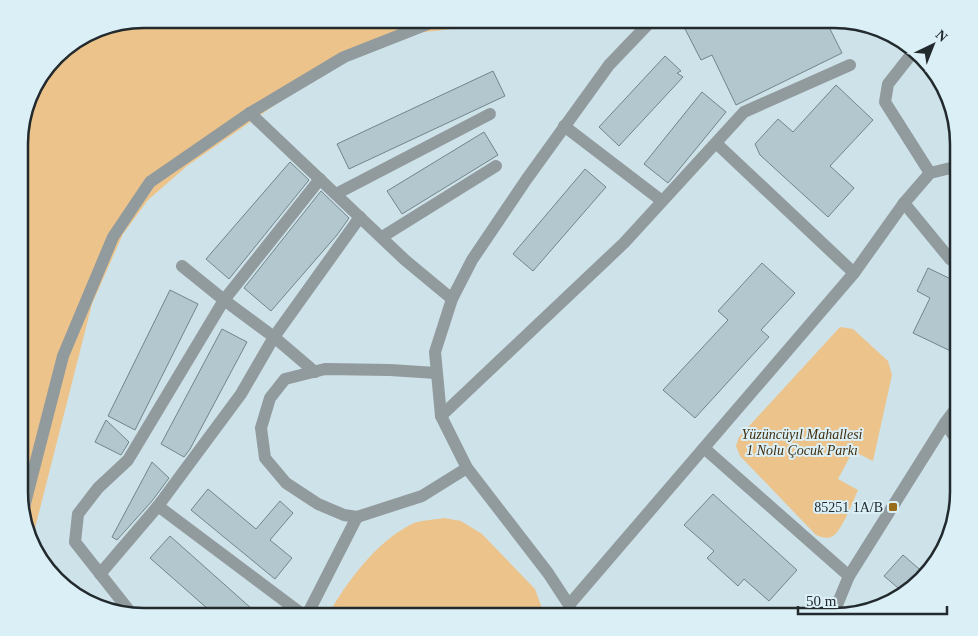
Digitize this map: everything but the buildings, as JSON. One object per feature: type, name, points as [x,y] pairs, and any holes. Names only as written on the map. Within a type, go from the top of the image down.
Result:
[{"type":"street","points":[[28,492],[63,356],[112,236],[150,182],[250,113],[344,56],[417,28]]},
{"type":"street","points":[[569,608],[548,572],[467,468],[441,416],[435,352],[452,299],[472,260],[564,126],[609,65],[644,28]]},
{"type":"street","points":[[908,59],[888,84],[885,102],[930,173]]},
{"type":"street","points":[[441,416],[624,243],[744,112],[850,65]]},
{"type":"street","points":[[250,113],[405,260],[452,299]]},
{"type":"street","points":[[336,194],[490,114]]},
{"type":"street","points":[[564,126],[662,201]]},
{"type":"street","points":[[716,143],[854,273]]},
{"type":"street","points":[[382,237],[496,166]]},
{"type":"street","points":[[572,608],[704,448],[854,273],[904,203],[930,173],[950,168]]},
{"type":"street","points":[[126,607],[75,542],[78,514],[98,488],[128,460],[224,300],[320,179]]},
{"type":"street","points":[[904,203],[950,259]]},
{"type":"street","points":[[100,574],[158,506],[240,394],[274,337],[360,217]]},
{"type":"street","points":[[182,266],[274,337],[315,372]]},
{"type":"street","points":[[436,373],[325,369],[285,379],[270,398],[261,428],[265,458],[286,482],[318,504],[344,515],[357,517],[422,496],[467,468]]},
{"type":"street","points":[[836,608],[849,576],[950,416]]},
{"type":"street","points":[[945,423],[950,430]]},
{"type":"street","points":[[704,448],[849,576]]},
{"type":"street","points":[[158,506],[295,609]]},
{"type":"street","points":[[310,609],[357,517]]},
{"type":"green space","points":[[129,28],[461,28],[389,36],[302,86],[187,166],[148,200],[123,234],[92,304],[34,531],[28,507],[28,129],[36,99],[52,73],[67,56],[79,47],[99,36]]},
{"type":"green space","name":"Yüzüncüyıl Mahallesi 1 Nolu Çocuk Parkı","points":[[840,327],[853,329],[888,361],[892,375],[873,461],[853,451],[838,479],[858,490],[839,530],[835,535],[825,538],[816,535],[740,456],[736,446],[739,437]]},
{"type":"green space","points":[[444,518],[461,521],[482,534],[535,589],[542,608],[332,609],[352,578],[373,553],[397,533],[414,523]]},
{"type":"place","name":"85251 1A/B","points":[[893,507]]}]
